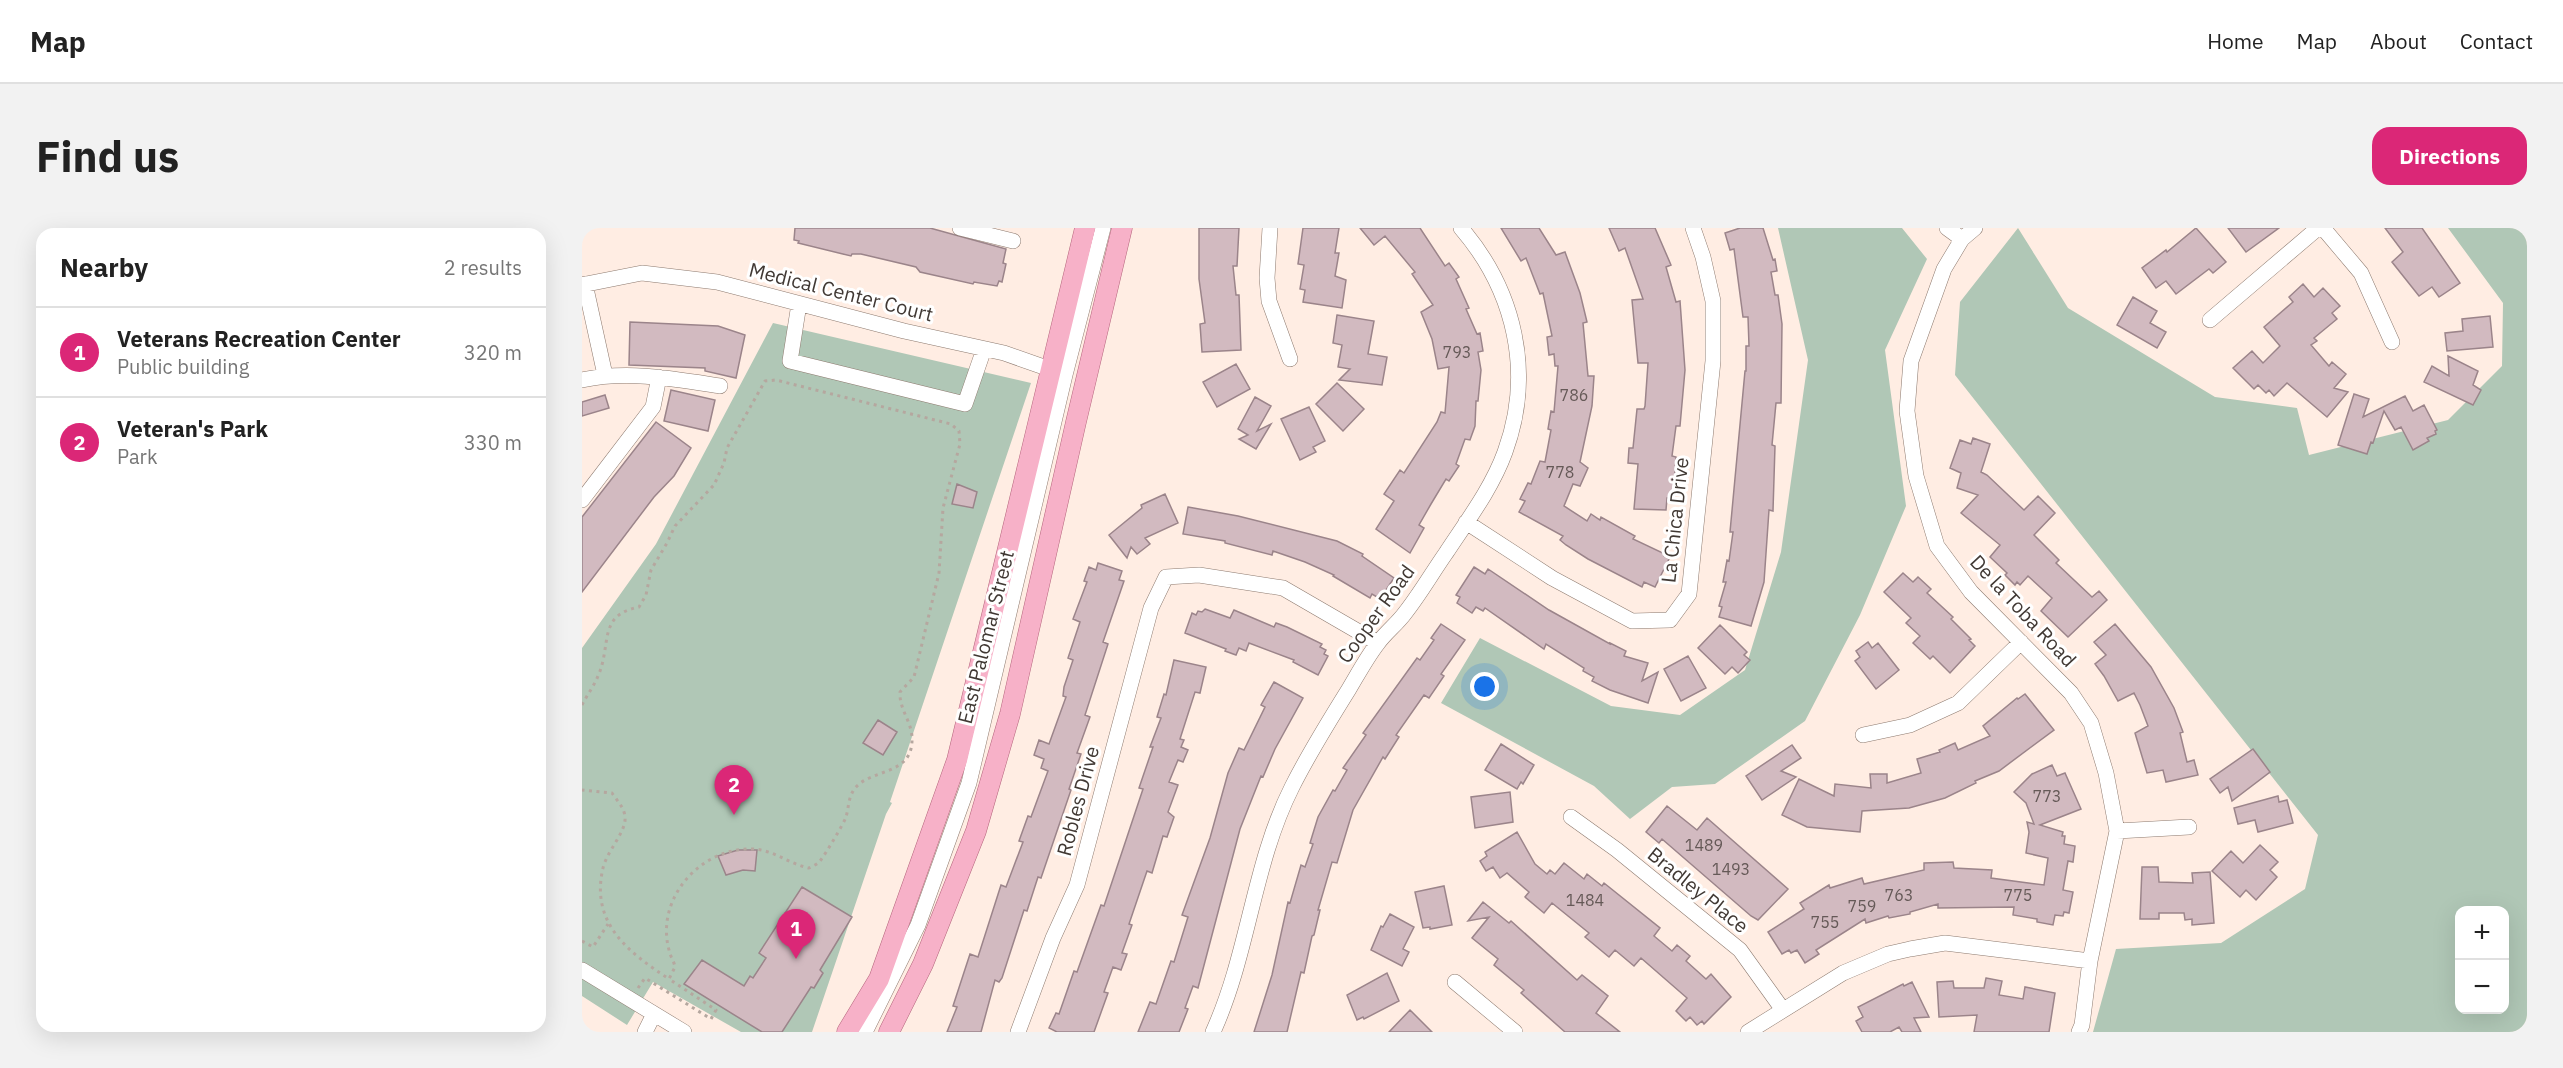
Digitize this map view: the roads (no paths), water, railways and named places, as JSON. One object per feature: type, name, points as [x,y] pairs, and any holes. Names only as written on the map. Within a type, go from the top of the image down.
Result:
[{"type":"main road","name":"East Palomar Street","points":[[847,1032],[879,979],[957,760],[1058,372],[1085,228]]},
{"type":"main road","name":"East Palomar Street","points":[[889,1032],[923,964],[976,831],[1010,714],[1122,228]]},
{"type":"street","points":[[962,228],[1013,241]]},
{"type":"street","points":[[865,1032],[918,925],[969,783],[1058,372],[1103,228]]},
{"type":"street","points":[[1270,228],[1267,278],[1269,301],[1290,359]]},
{"type":"street","name":"Cooper Road","points":[[1213,1032],[1231,989],[1269,840],[1285,800],[1309,753],[1378,642],[1405,614],[1466,522],[1505,453],[1517,413],[1519,388],[1514,329],[1504,295],[1485,259],[1461,228]]},
{"type":"street","name":"La Chica Drive","points":[[1466,522],[1552,578],[1632,621],[1670,620],[1689,594],[1713,361],[1713,301],[1703,257],[1693,228]]},
{"type":"street","points":[[1947,228],[1962,239]]},
{"type":"street","name":"De la Toba Road","points":[[1975,228],[1962,239],[1944,269],[1911,361],[1907,411],[1916,476],[1937,546],[1971,592],[2071,693],[2091,723],[2106,773],[2117,831],[2090,961],[2082,1025],[2079,1032]]},
{"type":"street","points":[[2210,320],[2320,228],[2361,273],[2392,342]]},
{"type":"street","name":"Medical Center Court","points":[[583,284],[642,273],[717,282],[904,331],[984,349],[1086,382]]},
{"type":"street","points":[[583,284],[605,375]]},
{"type":"street","points":[[799,304],[790,361],[965,404],[984,349]]},
{"type":"street","points":[[582,380],[605,375],[659,377],[720,386]]},
{"type":"street","points":[[582,500],[653,407],[659,377]]},
{"type":"street","name":"Robles Drive","points":[[1018,1032],[1053,938],[1077,885],[1151,608],[1166,577],[1199,575],[1283,588],[1378,642]]},
{"type":"street","points":[[1863,735],[1910,725],[1958,703],[2021,642]]},
{"type":"street","name":"Bradley Place","points":[[1571,817],[1617,850],[1740,951],[1783,1010]]},
{"type":"street","points":[[2117,831],[2189,827]]},
{"type":"street","points":[[1748,1032],[1843,973],[1888,954],[1945,943],[2090,961]]},
{"type":"street","points":[[582,970],[684,1032]]},
{"type":"street","points":[[1455,982],[1515,1032]]},
{"type":"street","points":[[645,1032],[654,1014]]},
{"type":"place","name":"Veteran's Park","points":[[734,815]]},
{"type":"place","name":"Veterans Recreation Center","points":[[796,959]]}]
